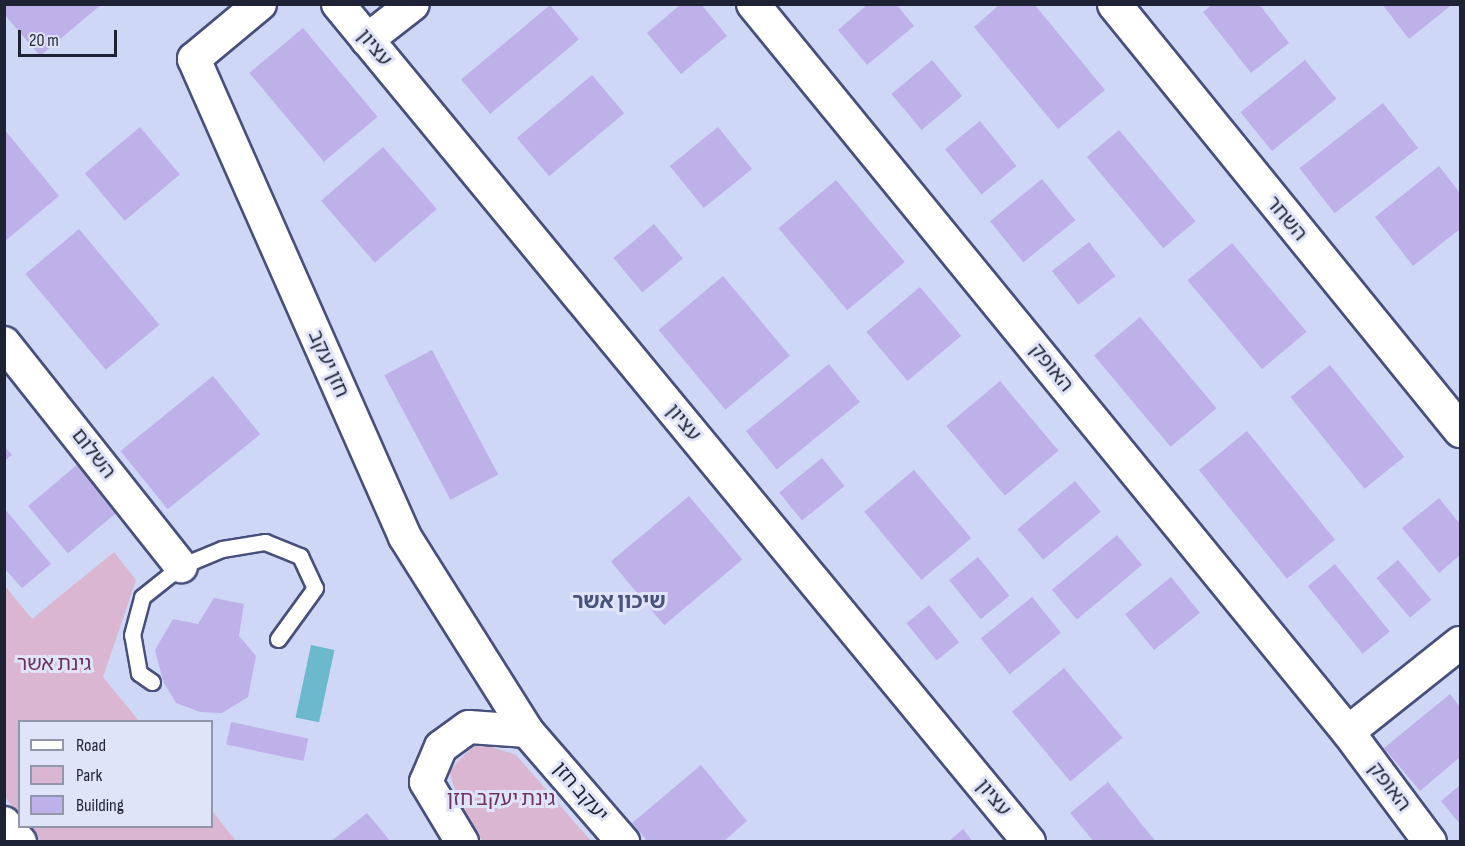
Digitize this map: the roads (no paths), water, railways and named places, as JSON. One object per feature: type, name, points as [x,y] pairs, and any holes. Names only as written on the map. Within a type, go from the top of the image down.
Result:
[{"type":"street","name":"חזן יעקב","points":[[260,4],[194,59],[405,537],[527,730]]},
{"type":"street","name":"עציון","points":[[338,4],[1029,842]]},
{"type":"street","points":[[368,40],[413,4]]},
{"type":"street","name":"האופק","points":[[753,4],[1348,732],[1430,842]]},
{"type":"street","name":"השחר","points":[[1114,4],[1461,430]]},
{"type":"street","name":"השלום","points":[[4,343],[181,566]]},
{"type":"street","points":[[1348,732],[1461,643]]},
{"type":"street","points":[[462,842],[426,782],[441,747],[470,727],[527,730]]},
{"type":"street","name":"יעקב חזן","points":[[527,730],[623,842]]},
{"type":"street","points":[[4,823],[20,842]]},
{"type":"lane","points":[[152,682],[139,673],[132,635],[142,597],[181,566],[222,549],[265,542],[300,556],[315,588],[278,639]]},
{"type":"district","name":"שיכון אשר","points":[[619,602]]},
{"type":"park label","name":"גינת אשר","points":[[54,664]]},
{"type":"park label","name":"גינת יעקב חזן","points":[[501,799]]}]
